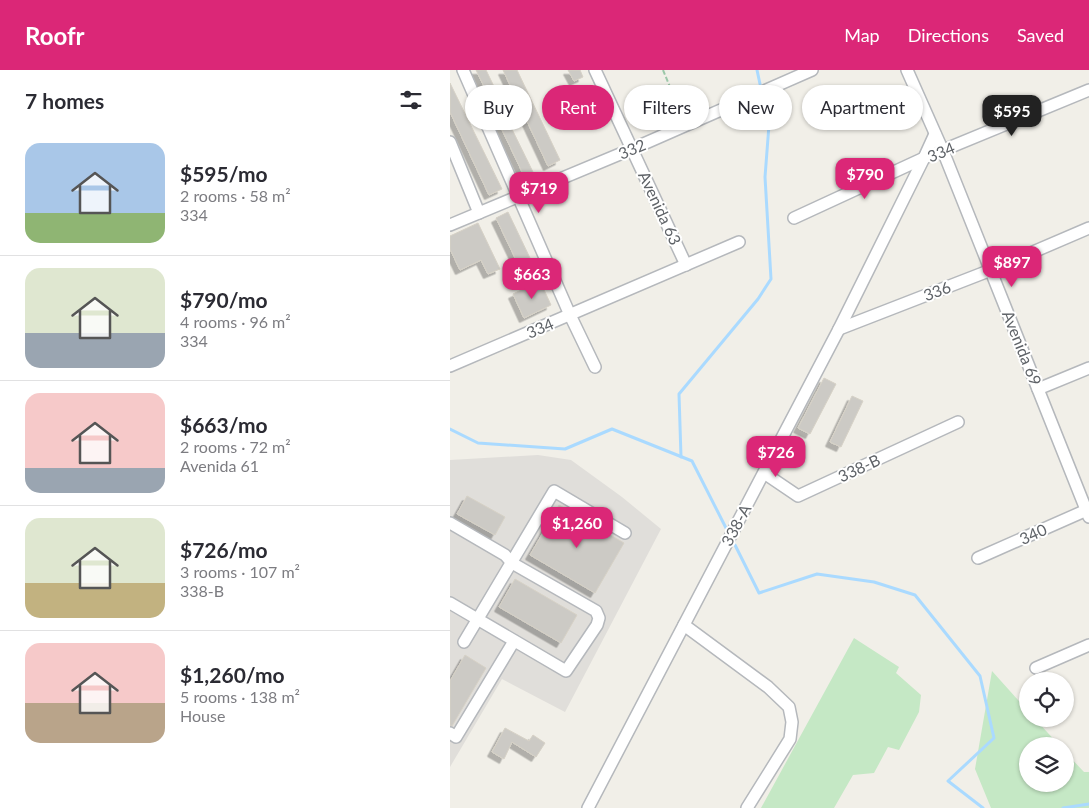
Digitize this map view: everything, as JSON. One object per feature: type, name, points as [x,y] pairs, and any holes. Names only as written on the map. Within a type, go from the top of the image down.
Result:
[{"type":"street","points":[[462,70],[570,315],[595,367]]},
{"type":"street","name":"Avenida 63","points":[[594,70],[686,265]]},
{"type":"street","name":"332","points":[[709,116],[812,70]]},
{"type":"street","name":"Avenida 69","points":[[907,70],[943,151],[1088,512]]},
{"type":"street","name":"334","points":[[794,218],[924,158],[1089,90]]},
{"type":"street","name":"332","points":[[450,225],[677,130]]},
{"type":"street","name":"338-A","points":[[588,808],[839,329],[924,158],[934,134]]},
{"type":"street","points":[[450,142],[479,213]]},
{"type":"street","name":"336","points":[[839,329],[991,270],[1089,228]]},
{"type":"street","name":"334","points":[[450,366],[739,242]]},
{"type":"street","points":[[1038,389],[1089,368]]},
{"type":"street","name":"338-B","points":[[764,473],[798,496],[958,422]]},
{"type":"street","points":[[464,642],[554,491],[625,533]]},
{"type":"street","name":"340","points":[[978,558],[1088,512]]},
{"type":"street","points":[[450,523],[505,555],[512,563],[596,611],[599,618],[597,625],[566,671],[450,603]]},
{"type":"street","points":[[684,625],[768,687],[789,707],[792,722],[790,739],[747,808]]},
{"type":"street","points":[[450,733],[456,737],[514,641]]},
{"type":"street","points":[[1036,668],[1089,645]]},
{"type":"path","points":[[663,70],[669,85]]},
{"type":"shaded area","points":[[538,455],[571,460],[622,497],[661,529],[565,712],[502,679],[450,767],[450,460]]},
{"type":"green space","points":[[854,638],[899,667],[896,673],[921,695],[919,712],[899,750],[888,747],[874,773],[853,775],[834,808],[761,808]]},
{"type":"green space","points":[[992,671],[1019,701],[1019,727],[1042,727],[1052,737],[1019,737],[1019,792],[1074,792],[1074,761],[1084,772],[1089,772],[1089,808],[991,808],[975,769]]},
{"type":"building","points":[[476,70],[486,70],[493,85],[483,85]]},
{"type":"building","points":[[503,70],[517,70],[524,85],[510,85]]},
{"type":"building","points":[[568,70],[580,70],[583,77],[574,81]]},
{"type":"building","points":[[450,83],[465,114],[465,130],[473,130],[502,189],[489,195],[450,112]]},
{"type":"building","points":[[532,101],[542,122],[542,130],[546,130],[560,160],[548,166],[531,130]]},
{"type":"building","points":[[502,130],[512,130],[533,172],[524,176]]},
{"type":"building","points":[[508,212],[530,258],[518,264],[496,218]]},
{"type":"building","points":[[478,223],[500,269],[488,274],[481,260],[460,270],[450,249],[450,236]]},
{"type":"building","points":[[540,281],[551,305],[524,318],[513,294]]},
{"type":"building","points":[[824,378],[836,384],[810,434],[798,428]]},
{"type":"building","points":[[852,396],[863,401],[841,447],[830,442]]},
{"type":"building","points":[[467,496],[505,517],[495,535],[457,514]]},
{"type":"building","points":[[559,505],[624,543],[595,593],[530,555]]},
{"type":"building","points":[[515,579],[577,615],[561,643],[499,607]]},
{"type":"building","points":[[465,655],[486,668],[452,726],[450,726],[450,681]]},
{"type":"building","points":[[505,728],[529,741],[533,735],[545,743],[536,757],[512,742],[504,759],[492,752]]},
{"type":"waterway","points":[[757,70],[760,84]]},
{"type":"waterway","points":[[681,457],[679,394],[758,299],[771,279],[765,177],[769,130]]},
{"type":"waterway","points":[[450,429],[478,443],[565,449],[612,429],[692,461],[726,528]]},
{"type":"waterway","points":[[735,545],[759,593],[817,574],[874,582],[915,595],[980,676],[994,738],[948,781],[983,808]]},
{"type":"waterway","points":[[1063,808],[1089,804]]}]
